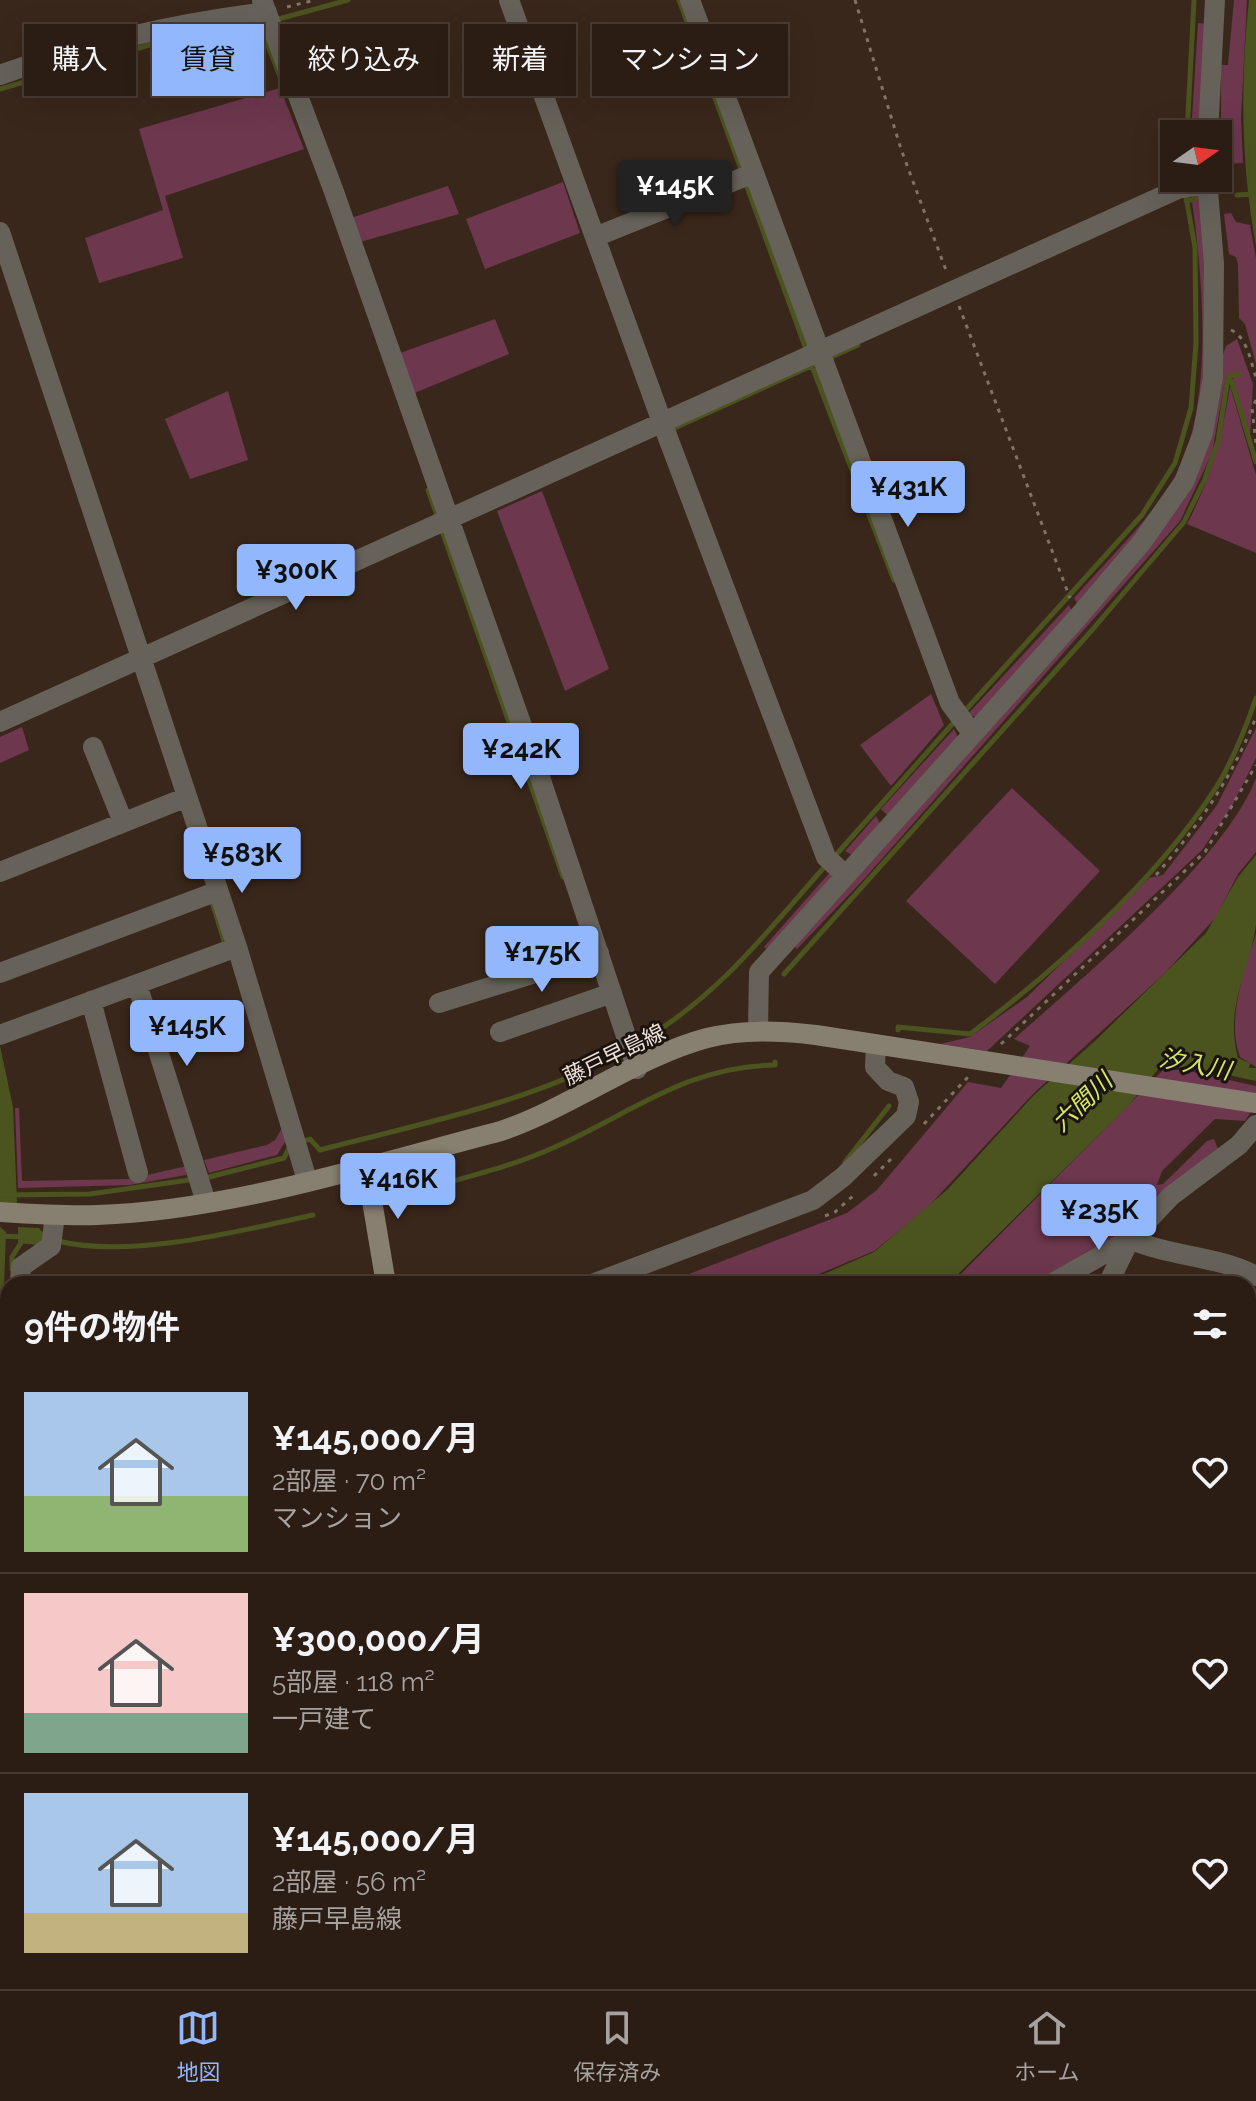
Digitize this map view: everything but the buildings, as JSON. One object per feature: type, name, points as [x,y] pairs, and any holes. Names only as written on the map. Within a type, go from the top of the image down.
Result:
[{"type":"main road","name":"藤戸早島線","points":[[7,1213],[99,1215],[200,1183],[307,1180],[530,1121],[633,1055],[758,1030],[1256,1103]]},
{"type":"main road","points":[[366,1165],[385,1276]]},
{"type":"street","points":[[509,0],[661,427],[836,866]]},
{"type":"street","points":[[690,0],[748,175],[815,358],[963,722]]},
{"type":"street","points":[[1209,120],[1215,0]]},
{"type":"street","points":[[0,75],[134,36],[214,18],[268,13],[606,995],[633,1055]]},
{"type":"street","points":[[595,237],[748,175]]},
{"type":"street","points":[[0,722],[139,663],[444,523],[956,297],[1179,192]]},
{"type":"street","points":[[758,1030],[759,972],[836,866],[963,722],[1078,617],[1142,542],[1178,491],[1209,413],[1215,330],[1197,192]]},
{"type":"street","points":[[0,232],[307,1180]]},
{"type":"street","points":[[93,747],[123,822]]},
{"type":"street","points":[[0,872],[182,799]]},
{"type":"street","points":[[0,973],[213,893]]},
{"type":"street","points":[[1,1035],[231,950]]},
{"type":"street","points":[[439,1003],[593,955]]},
{"type":"street","points":[[137,984],[200,1183]]},
{"type":"street","points":[[500,1032],[606,995]]},
{"type":"street","points":[[91,1001],[138,1173]]},
{"type":"street","points":[[613,1276],[813,1200],[843,1177],[906,1116],[909,1102],[904,1087],[888,1081],[875,1067],[876,1046]]},
{"type":"street","points":[[1065,1276],[1130,1239],[1171,1196],[1239,1145],[1256,1125]]},
{"type":"street","points":[[20,1276],[21,1267],[51,1241],[55,1215]]},
{"type":"street","points":[[1130,1239],[1158,1252],[1251,1270]]},
{"type":"street","points":[[1112,1276],[1130,1239]]},
{"type":"path","points":[[268,13],[315,0]]},
{"type":"path","points":[[855,0],[901,149],[1067,590]]},
{"type":"path","points":[[1215,330],[1239,334],[1256,378]]},
{"type":"path","points":[[1256,400],[1252,408],[1256,444]]},
{"type":"path","points":[[1156,875],[1200,823],[1225,785],[1256,717]]},
{"type":"shaded area","points":[[1234,0],[1247,0],[1241,117],[1243,163],[1232,164],[1232,120],[1221,120],[1221,65],[1228,65]]},
{"type":"shaded area","points":[[1198,23],[1208,24],[1204,120],[1192,120]]},
{"type":"shaded area","points":[[280,88],[280,96],[283,96],[304,149],[165,196],[183,258],[99,283],[85,238],[163,210],[139,129],[252,96],[264,96],[264,93]]},
{"type":"shaded area","points":[[563,182],[580,233],[485,269],[466,219]]},
{"type":"shaded area","points":[[448,186],[459,214],[360,242],[351,218]]},
{"type":"shaded area","points":[[1192,192],[1198,192],[1204,203],[1205,403],[1177,486],[1080,608],[1074,598],[1126,541],[1173,480],[1186,451],[1195,418],[1200,381],[1202,305],[1192,201],[1197,200],[1192,197]]},
{"type":"shaded area","points":[[1231,213],[1236,222],[1250,225],[1256,258],[1256,364],[1245,324],[1239,318],[1238,264],[1236,257],[1229,254],[1224,214]]},
{"type":"shaded area","points":[[495,319],[509,354],[412,394],[400,353]]},
{"type":"shaded area","points":[[1237,339],[1253,384],[1250,437],[1233,378],[1241,375],[1239,372],[1226,376],[1212,453],[1180,521],[865,878],[797,949],[793,944],[1160,533],[1226,346]]},
{"type":"shaded area","points":[[1230,386],[1256,475],[1256,553],[1187,524],[1214,457]]},
{"type":"shaded area","points":[[228,391],[248,460],[190,479],[165,419]]},
{"type":"shaded area","points":[[542,491],[609,669],[565,691],[497,511]]},
{"type":"shaded area","points":[[1069,605],[1072,611],[975,717],[968,714]]},
{"type":"shaded area","points":[[931,694],[944,725],[891,786],[860,745]]},
{"type":"shaded area","points":[[22,727],[29,750],[0,763],[0,737]]},
{"type":"shaded area","points":[[1256,728],[1256,758],[1233,804],[1202,850],[987,1051],[940,1044],[970,1037],[1027,997],[1149,878],[1163,875],[1217,805]]},
{"type":"shaded area","points":[[954,729],[959,739],[888,816],[881,809]]},
{"type":"shaded area","points":[[1256,778],[1256,852],[1238,874],[1216,917],[1165,973],[1034,1093],[925,1210],[874,1251],[814,1276],[684,1276],[847,1213],[877,1190],[968,1082],[1001,1088],[1030,1046],[1014,1039],[1112,952],[1184,881],[1240,810]]},
{"type":"shaded area","points":[[1012,788],[1100,871],[995,984],[906,901]]},
{"type":"shaded area","points":[[876,816],[881,825],[854,856],[845,851]]},
{"type":"shaded area","points":[[832,870],[835,873],[769,951],[764,947]]},
{"type":"shaded area","points":[[1256,934],[1256,1067],[1240,1057],[1235,1028],[1238,996]]},
{"type":"shaded area","points":[[1163,1070],[1184,1070],[1256,1086],[1256,1104],[1245,1121],[1215,1119],[1162,1171],[1157,1185],[1163,1184],[1207,1141],[1214,1139],[1218,1149],[1159,1194],[1122,1236],[1088,1251],[1049,1276],[959,1276]]},
{"type":"shaded area","points":[[15,1108],[19,1108],[22,1181],[129,1179],[187,1166],[186,1175],[130,1185],[18,1188]]},
{"type":"shaded area","points":[[282,1128],[285,1142],[277,1155],[209,1173],[204,1160],[267,1145],[275,1140]]},
{"type":"water","points":[[1249,0],[1256,0],[1256,246],[1247,185],[1244,123],[1244,62]]},
{"type":"water","points":[[1256,855],[1256,924],[1234,1022],[1238,1058],[1250,1063],[1249,1068],[1256,1068],[1256,1081],[1192,1067],[1160,1067],[1128,1106],[956,1276],[819,1276],[874,1252],[948,1189],[1034,1095],[1095,1041],[1206,933],[1238,877]]},
{"type":"water","points":[[0,1046],[13,1107],[17,1203],[0,1202]]},
{"type":"water","points":[[0,1227],[6,1232],[4,1276],[0,1276]]},
{"type":"water","points":[[18,1227],[39,1228],[45,1235],[40,1245],[18,1243]]},
{"type":"waterway","points":[[275,20],[348,0]]},
{"type":"waterway","points":[[679,0],[742,172]]},
{"type":"waterway","points":[[1188,120],[1194,0]]},
{"type":"waterway","points":[[259,23],[280,76]]},
{"type":"waterway","points":[[0,89],[152,44]]},
{"type":"waterway","points":[[745,181],[807,352]]},
{"type":"waterway","points":[[962,714],[1142,515],[1175,463],[1191,408],[1196,343],[1195,248],[1185,192]]},
{"type":"waterway","points":[[1237,195],[1256,194]]},
{"type":"waterway","points":[[1186,201],[1195,199]]},
{"type":"waterway","points":[[827,359],[858,345]]},
{"type":"waterway","points":[[670,430],[818,363]]},
{"type":"waterway","points":[[812,366],[894,580]]},
{"type":"waterway","points":[[784,974],[1093,629],[1184,522],[1204,481],[1218,441],[1228,377],[1239,374]]},
{"type":"waterway","points":[[1230,376],[1256,462]]},
{"type":"waterway","points":[[428,490],[438,518]]},
{"type":"waterway","points":[[441,528],[563,877]]},
{"type":"waterway","points":[[898,1030],[898,1027],[970,1034],[1036,982],[1102,923],[1163,858],[1213,792],[1243,734],[1256,698]]},
{"type":"waterway","points":[[834,857],[955,721]]},
{"type":"waterway","points":[[635,1045],[664,1027],[715,986],[761,940],[827,864]]},
{"type":"waterway","points":[[211,899],[226,947]]},
{"type":"waterway","points":[[301,1142],[310,1139],[320,1150],[476,1109],[553,1084],[626,1050]]},
{"type":"waterway","points":[[439,1185],[541,1153],[687,1082],[743,1067],[775,1065],[775,1062]]},
{"type":"waterway","points":[[845,1162],[889,1106]]},
{"type":"waterway","points":[[205,1178],[284,1158],[291,1144]]},
{"type":"waterway","points":[[0,1195],[90,1194],[196,1179]]},
{"type":"waterway","points":[[58,1241],[87,1246],[152,1245],[219,1235],[313,1215]]},
{"type":"waterway","points":[[0,1236],[24,1237]]},
{"type":"waterway","points":[[12,1269],[12,1257],[24,1238]]},
{"type":"water label","name":"汐入川","points":[[1195,1064]]},
{"type":"water label","name":"六間川","points":[[1082,1102]]}]
